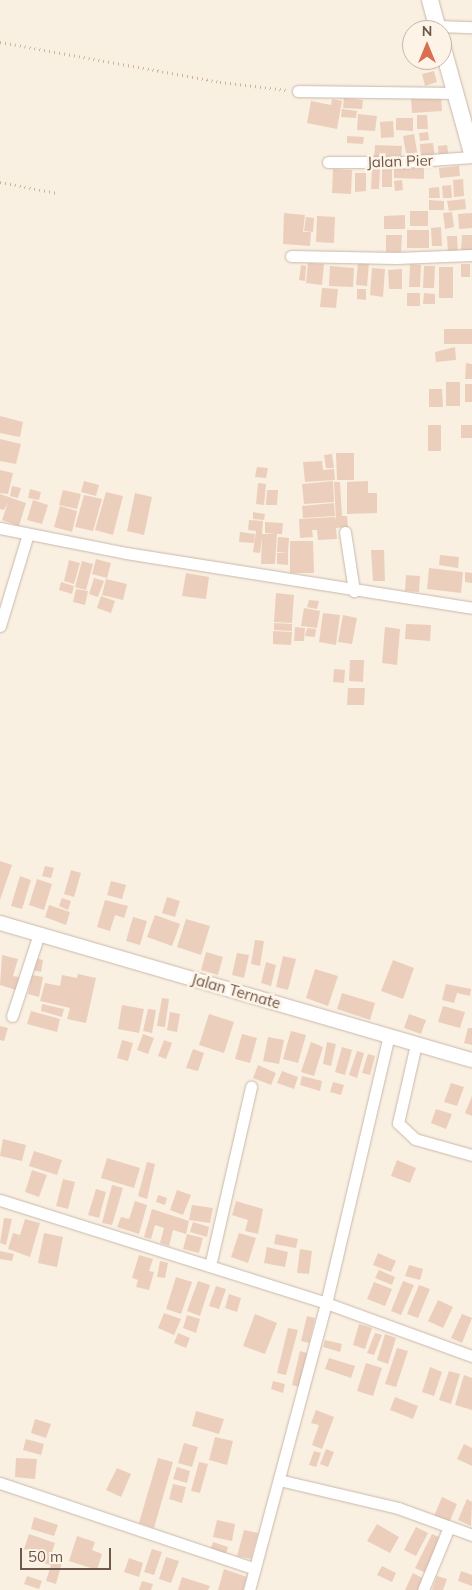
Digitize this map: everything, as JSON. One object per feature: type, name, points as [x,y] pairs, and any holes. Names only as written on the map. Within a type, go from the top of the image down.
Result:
[{"type":"main road","points":[[430,0],[436,20]]},
{"type":"main road","points":[[448,70],[472,153]]},
{"type":"street","points":[[452,28],[472,27]]},
{"type":"street","points":[[298,91],[453,93]]},
{"type":"street","name":"Jalan Pier","points":[[328,162],[402,162],[472,157]]},
{"type":"street","points":[[291,256],[396,258],[472,254]]},
{"type":"street","points":[[0,528],[354,591],[472,608]]},
{"type":"street","points":[[345,532],[354,591]]},
{"type":"street","points":[[0,626],[28,534]]},
{"type":"street","name":"Jalan Ternate","points":[[0,923],[472,1060]]},
{"type":"street","points":[[12,1016],[39,934]]},
{"type":"street","points":[[249,1590],[326,1303],[388,1035]]},
{"type":"street","points":[[416,1044],[398,1123],[415,1139],[472,1156]]},
{"type":"street","points":[[210,1266],[251,1087]]},
{"type":"street","points":[[0,1200],[326,1303],[472,1356]]},
{"type":"street","points":[[279,1480],[398,1508],[472,1535]]},
{"type":"street","points":[[0,1484],[255,1569]]},
{"type":"street","points":[[423,1590],[449,1527]]},
{"type":"path","points":[[0,42],[220,82],[298,91]]},
{"type":"path","points":[[0,182],[57,193]]},
{"type":"building","points":[[434,71],[437,82],[425,86],[422,74]]},
{"type":"building","points":[[441,96],[442,111],[412,113],[411,98]]},
{"type":"building","points":[[344,98],[363,100],[362,109],[343,108]]},
{"type":"building","points":[[332,99],[342,101],[337,129],[307,123],[311,101],[331,105]]},
{"type":"building","points":[[342,109],[357,111],[356,118],[341,117]]},
{"type":"building","points":[[358,114],[377,116],[375,131],[357,130]]},
{"type":"building","points":[[417,115],[427,115],[428,129],[417,129]]},
{"type":"building","points":[[396,118],[413,118],[413,131],[396,130]]},
{"type":"building","points":[[393,121],[394,137],[381,138],[380,122]]},
{"type":"building","points":[[428,132],[429,140],[420,141],[419,133]]},
{"type":"building","points":[[414,134],[418,157],[407,159],[403,136]]},
{"type":"building","points":[[347,136],[364,137],[363,144],[347,143]]},
{"type":"building","points":[[433,143],[435,158],[421,159],[420,144]]},
{"type":"building","points":[[375,145],[402,146],[401,160],[374,158]]},
{"type":"building","points":[[447,145],[449,157],[439,158],[438,146]]},
{"type":"building","points":[[459,166],[460,176],[440,178],[439,168]]},
{"type":"building","points":[[394,167],[424,167],[424,179],[394,178]]},
{"type":"building","points":[[372,168],[380,169],[379,189],[371,189]]},
{"type":"building","points":[[382,168],[392,168],[392,187],[382,187]]},
{"type":"building","points":[[333,169],[352,170],[351,194],[332,193]]},
{"type":"building","points":[[355,173],[366,173],[366,191],[355,192]]},
{"type":"building","points":[[463,179],[464,196],[454,197],[453,180]]},
{"type":"building","points":[[402,180],[403,190],[395,191],[394,181]]},
{"type":"building","points":[[451,185],[452,198],[443,198],[442,186]]},
{"type":"building","points":[[439,187],[440,198],[429,198],[429,188]]},
{"type":"building","points":[[465,199],[466,209],[449,211],[447,201]]},
{"type":"building","points":[[429,200],[444,201],[444,210],[429,210]]},
{"type":"building","points":[[410,211],[428,211],[428,226],[410,226]]},
{"type":"building","points":[[452,212],[454,227],[445,229],[443,213]]},
{"type":"building","points":[[284,213],[305,215],[303,232],[311,232],[310,246],[283,244]]},
{"type":"building","points":[[472,213],[472,228],[459,229],[458,214]]},
{"type":"building","points":[[405,215],[405,229],[384,229],[384,216]]},
{"type":"building","points":[[317,216],[335,217],[334,243],[316,242]]},
{"type":"building","points":[[306,217],[314,218],[313,232],[304,231]]},
{"type":"building","points":[[441,227],[442,246],[432,246],[431,228]]},
{"type":"building","points":[[407,230],[429,230],[429,248],[407,248]]},
{"type":"building","points":[[386,235],[402,235],[401,252],[386,252]]},
{"type":"building","points":[[462,235],[472,235],[472,250],[461,250]]},
{"type":"building","points":[[447,236],[457,236],[458,254],[448,254]]},
{"type":"building","points":[[358,262],[369,263],[367,286],[356,285]]},
{"type":"building","points":[[308,263],[324,264],[322,285],[306,283]]},
{"type":"building","points":[[410,264],[421,265],[420,287],[409,287]]},
{"type":"building","points":[[461,264],[470,264],[470,277],[461,277]]},
{"type":"building","points":[[301,265],[306,266],[305,281],[299,280]]},
{"type":"building","points":[[330,266],[354,268],[353,287],[329,286]]},
{"type":"building","points":[[424,266],[435,266],[434,288],[423,288]]},
{"type":"building","points":[[439,267],[453,267],[453,298],[439,298]]},
{"type":"building","points":[[372,268],[385,269],[383,297],[370,295]]},
{"type":"building","points":[[402,269],[402,289],[389,289],[388,270]]},
{"type":"building","points":[[322,288],[338,289],[336,308],[320,307]]},
{"type":"building","points":[[357,289],[366,289],[366,300],[357,299]]},
{"type":"building","points":[[407,293],[420,293],[420,306],[407,306]]},
{"type":"building","points":[[424,293],[435,294],[435,304],[423,304]]},
{"type":"building","points":[[444,329],[472,329],[472,344],[444,344]]},
{"type":"building","points":[[455,347],[456,360],[436,362],[435,352]]},
{"type":"building","points":[[466,363],[472,364],[472,379],[465,379]]},
{"type":"building","points":[[446,382],[460,382],[460,406],[446,406]]},
{"type":"building","points":[[465,384],[472,384],[472,402],[465,402]]},
{"type":"building","points":[[429,389],[442,389],[443,407],[429,407]]},
{"type":"building","points":[[0,416],[23,422],[20,437],[0,433]]},
{"type":"building","points":[[428,425],[441,425],[441,451],[428,451]]},
{"type":"building","points":[[461,425],[472,425],[472,438],[461,438]]},
{"type":"building","points":[[0,439],[21,444],[16,464],[0,461]]},
{"type":"building","points":[[336,453],[354,453],[354,480],[337,480]]},
{"type":"building","points":[[332,454],[334,468],[326,468],[324,455]]},
{"type":"building","points":[[322,461],[323,470],[334,469],[335,480],[305,482],[303,462]]},
{"type":"building","points":[[257,467],[268,468],[266,478],[255,477]]},
{"type":"building","points":[[0,470],[13,473],[8,494],[0,493]]},
{"type":"building","points":[[84,481],[99,485],[96,496],[81,492]]},
{"type":"building","points":[[333,481],[334,502],[304,504],[302,484]]},
{"type":"building","points":[[368,481],[368,493],[377,493],[377,513],[347,514],[347,482]]},
{"type":"building","points":[[334,482],[340,482],[342,516],[347,516],[348,527],[336,528],[337,539],[318,540],[317,530],[312,530],[313,537],[300,538],[299,519],[335,517],[336,520]]},
{"type":"building","points":[[258,483],[266,484],[264,505],[256,504]]},
{"type":"building","points":[[12,486],[21,488],[18,498],[10,496]]},
{"type":"building","points":[[30,489],[41,492],[39,500],[28,498]]},
{"type":"building","points":[[63,490],[81,494],[77,509],[59,505]]},
{"type":"building","points":[[267,490],[278,490],[277,505],[266,505]]},
{"type":"building","points":[[106,492],[123,496],[113,535],[95,530]]},
{"type":"building","points":[[135,493],[152,497],[144,535],[127,531]]},
{"type":"building","points":[[0,494],[26,503],[19,526],[2,520],[8,502],[4,510],[0,509]]},
{"type":"building","points":[[84,495],[102,499],[93,531],[75,527]]},
{"type":"building","points":[[33,500],[48,505],[42,524],[27,520]]},
{"type":"building","points":[[334,503],[335,516],[303,518],[302,506]]},
{"type":"building","points":[[60,506],[77,511],[72,532],[54,527]]},
{"type":"building","points":[[253,512],[265,514],[264,520],[253,519]]},
{"type":"building","points":[[249,520],[263,521],[262,534],[275,534],[265,533],[265,522],[283,523],[282,534],[277,534],[275,564],[261,564],[262,537],[260,553],[253,552],[256,531],[248,530]]},
{"type":"building","points":[[240,532],[255,534],[254,543],[239,542]]},
{"type":"building","points":[[278,537],[289,538],[288,553],[277,552]]},
{"type":"building","points":[[290,541],[313,541],[314,573],[290,573]]},
{"type":"building","points":[[371,550],[384,550],[385,581],[373,581]]},
{"type":"building","points":[[277,553],[288,553],[288,565],[277,564]]},
{"type":"building","points":[[440,555],[459,557],[458,568],[439,565]]},
{"type":"building","points":[[96,559],[111,563],[107,578],[92,574]]},
{"type":"building","points":[[69,560],[80,563],[74,584],[64,581]]},
{"type":"building","points":[[82,561],[93,564],[86,590],[75,587]]},
{"type":"building","points":[[429,568],[463,572],[461,593],[427,589]]},
{"type":"building","points":[[465,572],[472,573],[472,583],[465,582]]},
{"type":"building","points":[[186,573],[209,577],[206,599],[182,596]]},
{"type":"building","points":[[406,575],[420,576],[419,592],[405,591]]},
{"type":"building","points":[[94,578],[104,581],[98,597],[89,594]]},
{"type":"building","points":[[106,579],[127,584],[123,600],[102,595]]},
{"type":"building","points":[[61,582],[74,586],[72,594],[59,590]]},
{"type":"building","points":[[76,589],[88,591],[85,605],[73,602]]},
{"type":"building","points":[[276,593],[294,595],[292,623],[274,622]]},
{"type":"building","points":[[101,596],[115,601],[111,613],[97,608]]},
{"type":"building","points":[[309,600],[319,601],[317,609],[307,607]]},
{"type":"building","points":[[304,608],[320,611],[317,628],[301,626]]},
{"type":"building","points":[[323,613],[340,615],[336,645],[319,642]]},
{"type":"building","points":[[343,615],[357,618],[352,644],[338,642]]},
{"type":"building","points":[[274,623],[292,624],[292,631],[274,630]]},
{"type":"building","points":[[406,624],[431,625],[430,641],[405,639]]},
{"type":"building","points":[[295,627],[305,628],[304,641],[294,641]]},
{"type":"building","points":[[385,627],[400,629],[397,665],[382,663]]},
{"type":"building","points":[[307,628],[316,629],[315,637],[305,636]]},
{"type":"building","points":[[273,631],[292,632],[291,645],[273,644]]},
{"type":"building","points":[[350,660],[364,660],[363,682],[349,681]]},
{"type":"building","points":[[334,669],[345,670],[344,683],[333,682]]},
{"type":"building","points":[[348,688],[365,688],[364,705],[347,705]]},
{"type":"building","points":[[0,861],[12,865],[0,900]]},
{"type":"building","points":[[45,866],[54,868],[51,878],[42,876]]},
{"type":"building","points":[[71,870],[81,873],[74,897],[64,894]]},
{"type":"building","points":[[20,876],[31,880],[22,909],[11,906]]},
{"type":"building","points":[[37,879],[52,884],[44,910],[29,905]]},
{"type":"building","points":[[111,881],[126,885],[122,899],[107,895]]},
{"type":"building","points":[[167,897],[180,901],[175,917],[162,913]]},
{"type":"building","points":[[62,898],[71,901],[68,910],[59,906]]},
{"type":"building","points":[[105,900],[128,906],[124,918],[115,915],[110,931],[97,927]]},
{"type":"building","points":[[49,905],[70,912],[66,925],[45,917]]},
{"type":"building","points":[[155,915],[180,924],[172,946],[147,937]]},
{"type":"building","points":[[133,917],[147,921],[140,945],[126,941]]},
{"type":"building","points":[[186,919],[210,926],[201,955],[177,947]]},
{"type":"building","points":[[255,940],[264,941],[260,966],[251,964]]},
{"type":"building","points":[[206,952],[223,957],[218,975],[201,970]]},
{"type":"building","points":[[237,953],[249,955],[244,978],[232,975]]},
{"type":"building","points":[[2,955],[18,959],[13,976],[23,978],[19,991],[0,985]]},
{"type":"building","points":[[283,956],[296,959],[288,990],[276,987]]},
{"type":"building","points":[[34,958],[43,960],[41,972],[32,970]]},
{"type":"building","points":[[393,960],[414,968],[403,999],[381,991]]},
{"type":"building","points":[[266,962],[276,965],[271,986],[261,983]]},
{"type":"building","points":[[315,969],[338,976],[328,1006],[306,998]]},
{"type":"building","points":[[78,974],[96,978],[86,1023],[67,1019],[70,1008],[40,1001],[45,983],[60,986],[62,975],[77,978]]},
{"type":"building","points":[[32,975],[43,977],[39,997],[28,994]]},
{"type":"building","points":[[446,984],[471,989],[470,996],[457,993],[454,1003],[442,1000]]},
{"type":"building","points":[[342,993],[375,1003],[370,1020],[337,1009]]},
{"type":"building","points":[[162,998],[169,999],[165,1027],[157,1026]]},
{"type":"building","points":[[42,1004],[64,1009],[62,1017],[41,1011]]},
{"type":"building","points":[[122,1005],[144,1009],[139,1033],[118,1029]]},
{"type":"building","points":[[443,1006],[465,1012],[460,1028],[438,1022]]},
{"type":"building","points":[[148,1009],[156,1010],[152,1033],[143,1031]]},
{"type":"building","points":[[31,1011],[60,1019],[57,1032],[27,1024]]},
{"type":"building","points":[[170,1012],[180,1014],[177,1032],[167,1030]]},
{"type":"building","points":[[209,1014],[234,1022],[224,1053],[199,1045]]},
{"type":"building","points":[[409,1014],[426,1020],[421,1034],[404,1028]]},
{"type":"building","points":[[0,1026],[8,1028],[4,1041],[0,1040]]},
{"type":"building","points":[[468,1028],[472,1028],[472,1045],[464,1043]]},
{"type":"building","points":[[291,1031],[306,1035],[298,1063],[283,1059]]},
{"type":"building","points":[[143,1034],[154,1038],[148,1054],[137,1050]]},
{"type":"building","points":[[242,1034],[257,1038],[250,1063],[235,1059]]},
{"type":"building","points":[[268,1037],[284,1040],[279,1064],[263,1061]]},
{"type":"building","points":[[122,1040],[133,1043],[128,1061],[117,1058]]},
{"type":"building","points":[[164,1040],[172,1043],[166,1059],[158,1056]]},
{"type":"building","points":[[311,1042],[323,1047],[314,1076],[301,1072]]},
{"type":"building","points":[[327,1042],[336,1044],[331,1066],[323,1064]]},
{"type":"building","points":[[342,1047],[352,1050],[345,1075],[335,1072]]},
{"type":"building","points":[[193,1049],[204,1053],[198,1071],[186,1068]]},
{"type":"building","points":[[357,1051],[364,1053],[357,1078],[349,1075]]},
{"type":"building","points":[[368,1054],[375,1056],[370,1075],[362,1073]]},
{"type":"building","points":[[258,1065],[276,1073],[271,1085],[253,1078]]},
{"type":"building","points":[[282,1071],[298,1077],[294,1089],[277,1083]]},
{"type":"building","points":[[302,1076],[322,1081],[320,1091],[300,1085]]},
{"type":"building","points":[[333,1082],[344,1085],[341,1095],[330,1092]]},
{"type":"building","points":[[451,1083],[464,1087],[457,1106],[444,1102]]},
{"type":"building","points":[[472,1096],[472,1116],[465,1113]]},
{"type":"building","points":[[436,1109],[452,1114],[446,1129],[431,1123]]},
{"type":"building","points":[[3,1139],[26,1145],[22,1161],[0,1156]]},
{"type":"building","points":[[34,1151],[62,1160],[57,1175],[29,1166]]},
{"type":"building","points":[[107,1158],[140,1168],[134,1188],[101,1178]]},
{"type":"building","points":[[397,1160],[416,1168],[410,1183],[391,1176]]},
{"type":"building","points":[[147,1162],[155,1164],[147,1199],[138,1196]]},
{"type":"building","points":[[32,1170],[47,1175],[39,1197],[25,1192]]},
{"type":"building","points":[[63,1179],[75,1182],[68,1209],[56,1206]]},
{"type":"building","points":[[112,1185],[123,1188],[112,1225],[102,1223]]},
{"type":"building","points":[[96,1189],[106,1192],[99,1218],[88,1215]]},
{"type":"building","points":[[177,1190],[191,1195],[183,1215],[170,1210]]},
{"type":"building","points":[[158,1195],[167,1198],[165,1205],[156,1202]]},
{"type":"building","points":[[135,1201],[147,1205],[139,1234],[117,1227],[121,1217],[129,1219]]},
{"type":"building","points":[[236,1201],[263,1209],[258,1234],[245,1231],[248,1220],[232,1215]]},
{"type":"building","points":[[192,1205],[213,1208],[210,1223],[189,1220]]},
{"type":"building","points":[[152,1209],[189,1221],[186,1234],[173,1230],[169,1246],[160,1243],[164,1228],[155,1225],[151,1239],[144,1237]]},
{"type":"building","points":[[4,1218],[12,1219],[6,1245],[0,1243]]},
{"type":"building","points":[[25,1219],[40,1223],[30,1257],[8,1249],[13,1233],[20,1235]]},
{"type":"building","points":[[193,1222],[209,1227],[207,1237],[190,1232]]},
{"type":"building","points":[[44,1233],[63,1237],[57,1267],[38,1263]]},
{"type":"building","points":[[239,1233],[256,1238],[248,1263],[231,1257]]},
{"type":"building","points":[[187,1234],[203,1238],[199,1253],[183,1249]]},
{"type":"building","points":[[276,1234],[298,1239],[296,1248],[274,1244]]},
{"type":"building","points":[[267,1247],[288,1252],[285,1267],[264,1263]]},
{"type":"building","points":[[300,1249],[312,1251],[309,1274],[297,1273]]},
{"type":"building","points":[[0,1251],[14,1254],[12,1261],[0,1259]]},
{"type":"building","points":[[378,1253],[396,1261],[391,1272],[373,1265]]},
{"type":"building","points":[[139,1255],[153,1259],[149,1271],[154,1272],[149,1290],[136,1287],[138,1280],[132,1278]]},
{"type":"building","points":[[160,1261],[168,1263],[165,1278],[157,1277]]},
{"type":"building","points":[[409,1265],[423,1269],[420,1280],[405,1276]]},
{"type":"building","points":[[379,1270],[395,1277],[392,1285],[375,1278]]},
{"type":"building","points":[[176,1277],[192,1282],[181,1314],[166,1309]]},
{"type":"building","points":[[198,1281],[210,1285],[200,1316],[187,1311]]},
{"type":"building","points":[[403,1281],[414,1285],[401,1315],[391,1311]]},
{"type":"building","points":[[374,1282],[392,1289],[385,1306],[367,1299]]},
{"type":"building","points":[[419,1285],[430,1289],[418,1318],[407,1314]]},
{"type":"building","points":[[216,1286],[226,1289],[219,1309],[209,1306]]},
{"type":"building","points":[[229,1294],[241,1298],[237,1312],[225,1308]]},
{"type":"building","points":[[438,1300],[453,1307],[443,1328],[428,1321]]},
{"type":"building","points":[[164,1313],[181,1319],[174,1335],[158,1328]]},
{"type":"building","points":[[255,1314],[277,1323],[265,1354],[243,1346]]},
{"type":"building","points":[[462,1314],[472,1318],[462,1343],[451,1338]]},
{"type":"building","points":[[187,1315],[200,1319],[196,1333],[183,1328]]},
{"type":"building","points":[[307,1316],[315,1318],[309,1343],[301,1341]]},
{"type":"building","points":[[359,1324],[372,1328],[365,1349],[353,1345]]},
{"type":"building","points":[[288,1328],[298,1330],[286,1375],[277,1373]]},
{"type":"building","points":[[178,1333],[190,1338],[186,1348],[174,1343]]},
{"type":"building","points":[[375,1333],[382,1335],[374,1355],[367,1353]]},
{"type":"building","points":[[385,1334],[396,1338],[388,1364],[377,1360]]},
{"type":"building","points":[[325,1340],[342,1344],[340,1352],[323,1347]]},
{"type":"building","points":[[397,1348],[408,1351],[396,1387],[385,1384]]},
{"type":"building","points":[[300,1351],[307,1353],[299,1387],[292,1385]]},
{"type":"building","points":[[329,1358],[355,1366],[351,1378],[325,1369]]},
{"type":"building","points":[[366,1363],[382,1368],[373,1396],[357,1391]]},
{"type":"building","points":[[430,1367],[442,1372],[434,1396],[422,1392]]},
{"type":"building","points":[[449,1371],[460,1374],[451,1404],[439,1400]]},
{"type":"building","points":[[464,1375],[472,1378],[472,1410],[455,1405]]},
{"type":"building","points":[[273,1381],[285,1384],[283,1393],[271,1389]]},
{"type":"building","points":[[395,1397],[418,1406],[413,1419],[390,1410]]},
{"type":"building","points":[[316,1410],[334,1417],[322,1449],[312,1445],[319,1425],[311,1423]]},
{"type":"building","points":[[196,1411],[224,1419],[219,1434],[192,1426]]},
{"type":"building","points":[[35,1419],[51,1424],[46,1438],[31,1433]]},
{"type":"building","points":[[215,1437],[233,1441],[227,1465],[209,1460]]},
{"type":"building","points":[[26,1439],[44,1444],[41,1455],[23,1450]]},
{"type":"building","points":[[184,1443],[198,1447],[192,1467],[178,1463]]},
{"type":"building","points":[[464,1444],[472,1448],[472,1466],[457,1459]]},
{"type":"building","points":[[326,1449],[334,1452],[328,1467],[320,1464]]},
{"type":"building","points":[[314,1451],[321,1453],[316,1467],[309,1465]]},
{"type":"building","points":[[16,1458],[37,1459],[35,1479],[15,1477]]},
{"type":"building","points":[[158,1458],[173,1462],[154,1528],[139,1523]]},
{"type":"building","points":[[199,1462],[208,1464],[200,1493],[191,1491]]},
{"type":"building","points":[[177,1467],[190,1471],[187,1483],[173,1479]]},
{"type":"building","points":[[117,1468],[131,1474],[121,1497],[106,1490]]},
{"type":"building","points":[[173,1484],[186,1487],[182,1503],[169,1499]]},
{"type":"building","points":[[442,1497],[457,1504],[449,1523],[434,1516]]},
{"type":"building","points":[[467,1499],[472,1502],[471,1526],[458,1520]]},
{"type":"building","points":[[34,1517],[58,1525],[54,1536],[31,1529]]},
{"type":"building","points":[[217,1520],[235,1524],[232,1541],[213,1537]]},
{"type":"building","points":[[377,1524],[399,1537],[390,1553],[367,1541]]},
{"type":"building","points":[[416,1527],[428,1533],[416,1556],[404,1550]]},
{"type":"building","points":[[244,1530],[258,1533],[251,1559],[237,1556]]},
{"type":"building","points":[[29,1534],[55,1543],[51,1555],[63,1559],[56,1584],[46,1581],[51,1565],[36,1561],[39,1554],[24,1549]]},
{"type":"building","points":[[432,1534],[443,1539],[426,1573],[415,1568]]},
{"type":"building","points":[[77,1536],[95,1542],[92,1550],[102,1554],[97,1570],[69,1561]]},
{"type":"building","points":[[213,1542],[228,1547],[225,1557],[210,1551]]},
{"type":"building","points":[[152,1549],[162,1552],[154,1575],[144,1572]]},
{"type":"building","points":[[166,1557],[179,1561],[171,1583],[159,1579]]},
{"type":"building","points":[[129,1558],[143,1563],[139,1577],[124,1572]]},
{"type":"building","points":[[382,1566],[396,1573],[392,1582],[377,1575]]},
{"type":"building","points":[[224,1569],[247,1577],[243,1590],[218,1590]]},
{"type":"building","points":[[461,1571],[472,1575],[472,1586],[458,1581]]},
{"type":"building","points":[[413,1573],[424,1579],[419,1590],[405,1590]]},
{"type":"building","points":[[27,1576],[42,1581],[39,1589],[24,1584]]},
{"type":"building","points":[[437,1576],[447,1579],[443,1590],[432,1590]]},
{"type":"building","points":[[182,1577],[210,1586],[208,1590],[178,1590]]},
{"type":"building","points":[[142,1581],[153,1584],[151,1590],[139,1590]]}]
